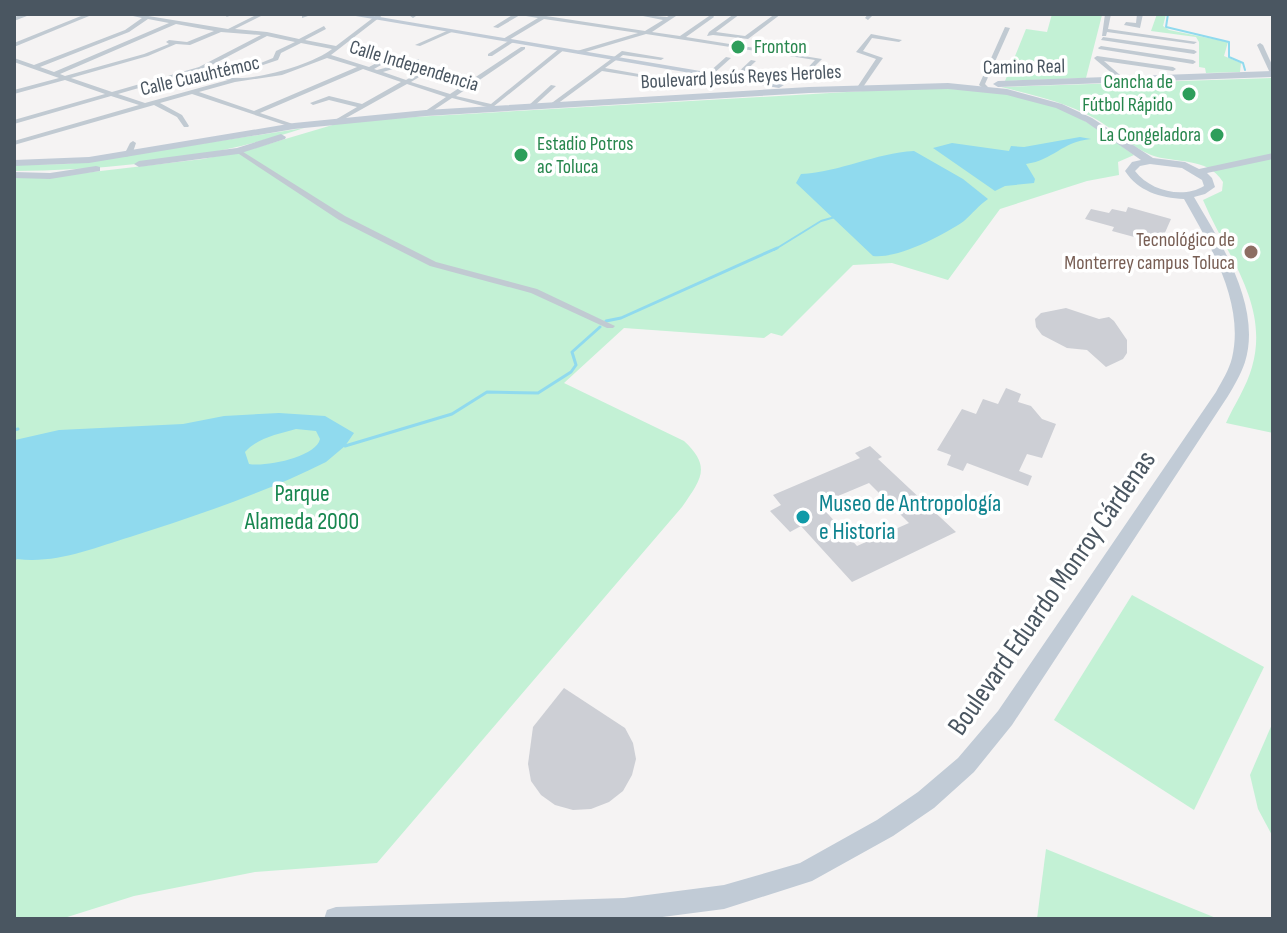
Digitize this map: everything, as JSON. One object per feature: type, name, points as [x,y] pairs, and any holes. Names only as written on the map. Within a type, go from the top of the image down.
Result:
[{"type":"main road","points":[[348,14],[378,16],[451,31],[619,56],[711,77],[809,90]]},
{"type":"main road","name":"Camino Real","points":[[980,86],[1273,75]]},
{"type":"main road","name":"Boulevard Jesús Reyes Heroles","points":[[14,163],[68,162],[128,155],[294,126],[426,113],[809,90],[980,86],[1027,96],[1074,112],[1150,161]]},
{"type":"main road","name":"Boulevard Jesús Reyes Heroles","points":[[14,175],[50,176],[238,151],[318,124]]},
{"type":"main road","points":[[1199,172],[1273,156]]},
{"type":"main road","points":[[1150,161],[1176,163],[1199,172],[1207,178],[1210,187],[1202,193],[1187,195],[1162,192],[1135,179],[1130,171],[1132,167],[1150,161]]},
{"type":"main road","name":"Boulevard Eduardo Monroy Cárdenas","points":[[336,919],[624,910],[724,897],[804,873],[885,828],[926,800],[966,765],[1005,718],[1223,393],[1239,359],[1242,328],[1233,289],[1187,195]]},
{"type":"street","points":[[14,19],[29,14]]},
{"type":"street","points":[[16,44],[91,14]]},
{"type":"street","points":[[127,14],[220,30],[267,34],[336,48]]},
{"type":"street","points":[[159,20],[174,14]]},
{"type":"street","points":[[231,29],[262,14]]},
{"type":"street","points":[[496,27],[520,14],[545,16],[819,59],[806,73]]},
{"type":"street","points":[[636,14],[668,19]]},
{"type":"street","points":[[579,52],[648,32],[676,14]]},
{"type":"street","points":[[701,40],[737,14]]},
{"type":"street","points":[[711,33],[746,38],[778,14]]},
{"type":"street","points":[[1097,58],[1108,14]]},
{"type":"street","points":[[1128,14],[1126,25],[1138,26],[1140,14]]},
{"type":"street","name":"Calle Cuauhtémoc","points":[[14,143],[236,80],[280,74],[327,56],[378,16]]},
{"type":"street","points":[[506,59],[490,55],[545,16]]},
{"type":"street","points":[[682,37],[712,16]]},
{"type":"street","points":[[34,67],[129,29],[147,18]]},
{"type":"street","points":[[54,74],[174,23]]},
{"type":"street","points":[[266,75],[252,70],[276,59],[278,52],[324,28]]},
{"type":"street","points":[[980,86],[1007,28]]},
{"type":"street","points":[[164,41],[188,44],[220,30]]},
{"type":"street","points":[[1105,30],[1194,52]]},
{"type":"street","points":[[418,45],[451,31]]},
{"type":"street","points":[[14,122],[201,68],[267,34]]},
{"type":"street","points":[[859,89],[881,57],[858,52],[871,36],[899,40]]},
{"type":"street","points":[[1103,39],[1194,52]]},
{"type":"street","points":[[18,90],[146,55],[175,43]]},
{"type":"street","points":[[609,44],[652,51]]},
{"type":"street","points":[[1260,45],[1273,75]]},
{"type":"street","points":[[426,113],[523,48]]},
{"type":"street","points":[[1101,48],[1194,52]]},
{"type":"street","points":[[490,108],[562,49]]},
{"type":"street","points":[[146,55],[164,58]]},
{"type":"street","name":"Calle Independencia","points":[[327,56],[490,108]]},
{"type":"street","points":[[551,106],[619,56],[660,58]]},
{"type":"street","points":[[791,67],[801,56]]},
{"type":"street","points":[[197,58],[212,62]]},
{"type":"street","points":[[711,77],[728,58]]},
{"type":"street","points":[[1097,58],[1173,69]]},
{"type":"street","points":[[1097,58],[1124,81]]},
{"type":"street","points":[[254,113],[388,59]]},
{"type":"street","points":[[14,60],[144,105]]},
{"type":"street","points":[[378,72],[417,60]]},
{"type":"street","points":[[735,78],[753,61]]},
{"type":"street","points":[[1119,61],[1134,73],[1186,68]]},
{"type":"street","points":[[201,68],[255,87]]},
{"type":"street","points":[[600,69],[650,78]]},
{"type":"street","points":[[337,121],[422,73]]},
{"type":"street","points":[[530,107],[553,86]]},
{"type":"street","points":[[18,90],[34,96]]},
{"type":"street","points":[[192,92],[294,126]]},
{"type":"street","points":[[365,94],[379,97]]},
{"type":"street","points":[[313,103],[327,98],[362,106]]},
{"type":"street","points":[[155,103],[180,116],[186,126]]},
{"type":"street","points":[[27,139],[39,145]]},
{"type":"street","points":[[128,155],[133,143]]},
{"type":"street","points":[[238,151],[342,218],[433,264],[534,291],[610,326]]},
{"type":"green space","points":[[1052,14],[1102,15],[1086,78],[1005,81],[1026,29],[1047,32]]},
{"type":"green space","points":[[1157,14],[1166,14],[1163,26],[1169,30],[1228,42],[1224,56],[1241,63],[1240,72],[1206,73],[1205,68],[1199,67],[1199,42],[1196,37],[1151,31]]},
{"type":"green space","name":"Tecnológico de Monterrey campus Toluca","points":[[1273,78],[1273,433],[1226,423],[1250,374],[1256,344],[1255,322],[1243,280],[1203,200],[1222,191],[1223,182],[1200,164],[1160,158],[1144,152],[1083,112],[1001,87]]},
{"type":"green space","name":"Parque Alameda 2000","points":[[898,89],[993,92],[1040,102],[1083,120],[1134,155],[1118,162],[1119,175],[1087,181],[1000,209],[948,280],[892,263],[853,265],[782,336],[771,333],[764,338],[624,328],[564,383],[684,441],[701,466],[698,481],[682,507],[377,863],[255,872],[134,896],[61,919],[14,919],[14,177],[41,178],[203,159],[248,150],[346,121]]},
{"type":"green space","points":[[304,128],[233,148],[161,161],[14,171],[14,165],[68,164]]},
{"type":"green space","points":[[1132,595],[1264,667],[1194,810],[1054,720]]},
{"type":"green space","points":[[1273,722],[1273,837],[1258,809],[1250,775]]},
{"type":"green space","points":[[1046,849],[1216,918],[1216,919],[1037,919]]},
{"type":"water","points":[[1080,137],[1091,139],[1026,164],[1035,179],[1034,183],[1005,186],[995,191],[933,148],[952,143],[1009,151],[1011,146],[1024,147]]},
{"type":"water","points":[[914,151],[963,179],[988,199],[955,227],[895,254],[873,256],[796,183],[801,174]]},
{"type":"water","points":[[279,413],[325,416],[354,433],[345,446],[326,462],[230,503],[75,554],[46,559],[17,559],[14,562],[15,440],[59,430],[183,424],[224,416]],"holes":[[[296,429],[316,431],[320,439],[310,451],[300,456],[267,464],[249,464],[245,452],[262,440]]]},
{"type":"building","points":[[1128,207],[1171,219],[1160,244],[1112,231],[1114,227],[1085,219],[1091,209],[1109,213],[1112,209],[1126,212]]},
{"type":"building","points":[[1066,308],[1099,319],[1109,317],[1114,321],[1127,340],[1127,353],[1123,359],[1106,367],[1087,350],[1067,348],[1042,335],[1035,319],[1041,313]]},
{"type":"building","points":[[1006,388],[1021,394],[1018,402],[1031,406],[1042,419],[1056,424],[1042,458],[1027,454],[1019,471],[1032,476],[1028,486],[967,463],[963,471],[947,465],[951,455],[937,450],[962,409],[976,414],[983,399],[998,404]]},
{"type":"building","name":"Museo de Antropología e Historia","points":[[870,446],[882,457],[878,459],[956,532],[852,582],[801,526],[790,532],[770,511],[781,505],[773,495],[860,458],[855,453]],"holes":[[[869,483],[909,523],[857,546],[819,504]]]},
{"type":"building","points":[[564,688],[625,728],[633,743],[636,759],[623,791],[609,802],[591,809],[573,810],[555,805],[541,795],[531,781],[528,764],[533,727]]},
{"type":"waterway","points":[[1168,14],[1166,27],[1229,42],[1229,57],[1243,63],[1245,70]]},
{"type":"waterway","points":[[774,250],[821,221],[835,217]]},
{"type":"waterway","points":[[606,321],[621,318],[777,248]]},
{"type":"waterway","points":[[345,446],[452,414],[487,392],[538,393],[571,372],[576,365],[572,352],[600,327]]},
{"type":"waterway","points":[[14,430],[18,429]]},
{"type":"place","name":"Fronton","points":[[738,47]]},
{"type":"place","name":"Cancha de Fútbol Rápido","points":[[1189,94]]},
{"type":"place","name":"La Congeladora","points":[[1217,135]]},
{"type":"place","name":"Estadio Potros ac Toluca","points":[[521,155]]},
{"type":"place","name":"Tecnológico de Monterrey campus Toluca","points":[[1251,252]]},
{"type":"place","name":"Museo de Antropología e Historia","points":[[803,517]]}]
